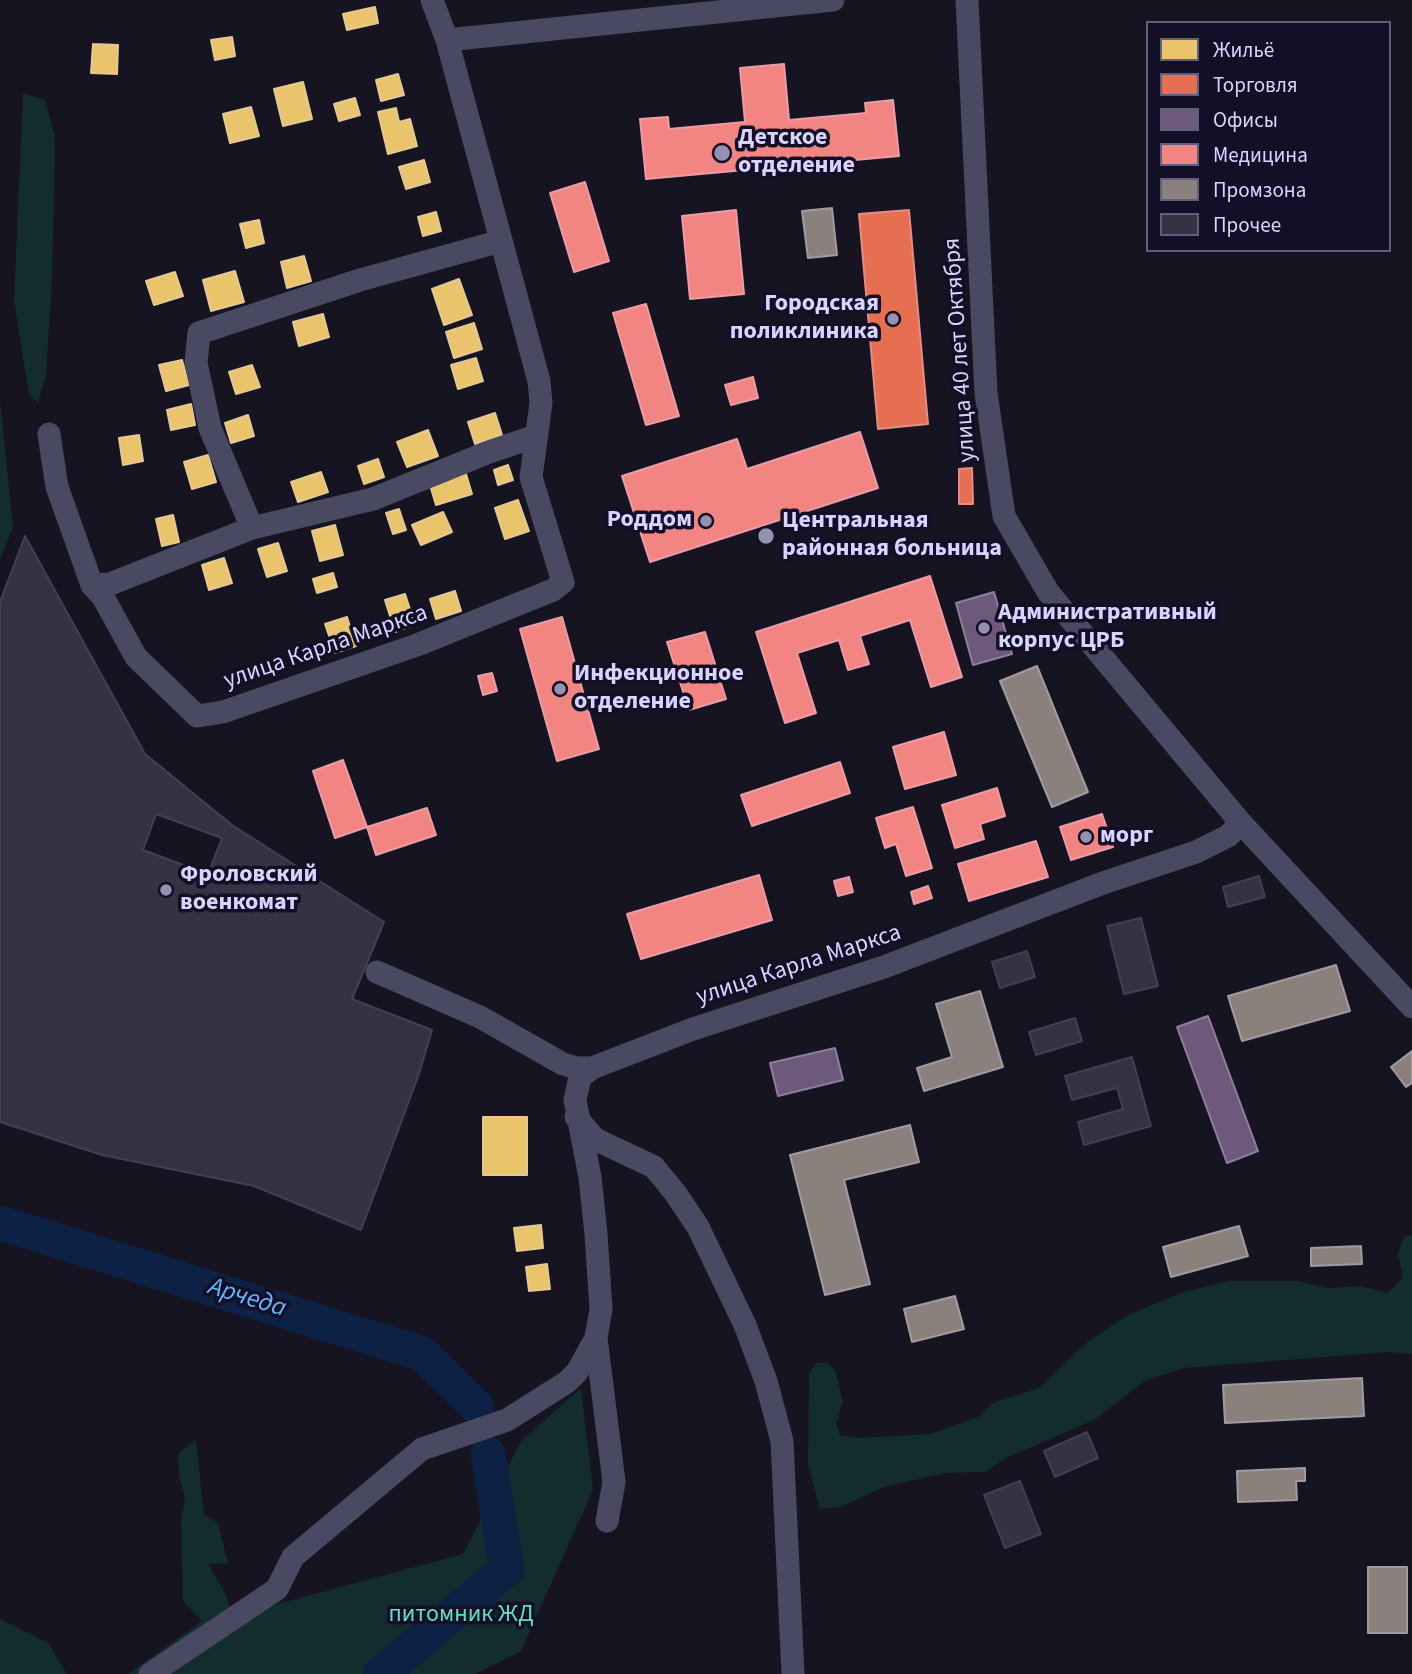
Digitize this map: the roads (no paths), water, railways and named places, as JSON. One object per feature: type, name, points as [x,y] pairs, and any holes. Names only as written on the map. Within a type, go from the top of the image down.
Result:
[{"type":"street","name":"улица Карла Маркса","points":[[49,434],[58,487],[92,585],[103,597],[136,657],[197,716],[223,712],[479,621],[554,590],[564,582],[531,477],[541,403],[539,381],[447,40],[432,0]]},
{"type":"street","points":[[447,40],[832,0]]},
{"type":"street","name":"улица 40 лет Октября","points":[[967,0],[986,394],[1004,516],[1048,592],[1241,823],[1412,1007]]},
{"type":"street","points":[[252,528],[210,428],[196,363],[199,333],[360,279],[501,240]]},
{"type":"street","points":[[92,585],[110,584],[252,528],[373,499],[536,436]]},
{"type":"street","name":"улица Карла Маркса","points":[[592,1068],[693,1029],[884,967],[1103,883],[1196,852],[1228,836],[1241,823]]},
{"type":"street","points":[[377,972],[480,1017],[564,1064],[577,1069],[592,1068]]},
{"type":"street","points":[[592,1068],[580,1077],[575,1100],[576,1117],[590,1177],[596,1234],[601,1310],[596,1338],[614,1482],[607,1521]]},
{"type":"street","points":[[576,1117],[594,1139],[654,1167],[669,1185],[698,1227],[720,1278],[745,1325],[766,1381],[782,1441],[793,1674]]},
{"type":"street","points":[[150,1674],[277,1588],[293,1557],[422,1449],[507,1420],[567,1382],[577,1372],[596,1338]]},
{"type":"waterway","name":"Арчеда","points":[[0,1223],[423,1354],[476,1406]]},
{"type":"waterway","name":"Арчеда","points":[[381,1674],[507,1569],[488,1454]]},
{"type":"place","name":"Детское отделение","points":[[722,153]]},
{"type":"place","name":"Городская поликлиника","points":[[893,319]]},
{"type":"place","name":"Роддом","points":[[706,521]]},
{"type":"place","name":"Центральная районная больница","points":[[766,536]]},
{"type":"place","name":"Административный корпус ЦРБ","points":[[984,628]]},
{"type":"place","name":"Инфекционное отделение","points":[[560,689]]},
{"type":"place","name":"морг","points":[[1086,837]]},
{"type":"place","name":"Фроловский военкомат","points":[[166,890]]},
{"type":"park label","name":"питомник ЖД","points":[[461,1616]]}]
